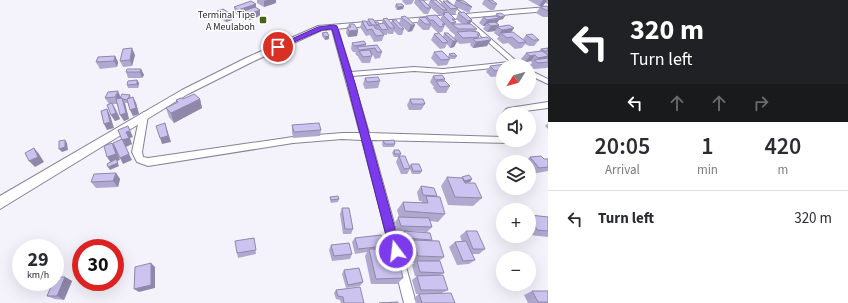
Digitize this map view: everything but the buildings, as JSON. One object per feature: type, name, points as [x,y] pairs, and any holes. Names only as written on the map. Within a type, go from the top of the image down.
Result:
[{"type":"main road","points":[[0,203],[144,115],[236,66],[328,27],[548,9]]},
{"type":"street","points":[[443,0],[511,59]]},
{"type":"street","points":[[328,27],[348,74],[410,303]]},
{"type":"street","points":[[348,74],[414,69],[443,72],[496,67]]},
{"type":"street","points":[[536,76],[548,82]]},
{"type":"street","points":[[535,107],[548,105]]},
{"type":"street","points":[[144,115],[137,152],[140,158],[148,162],[293,140],[365,136],[496,140]]},
{"type":"place","name":"Terminal Tipe A Meulaboh","points":[[263,20]]},
{"type":"route","points":[[278,47],[320,28],[334,26],[335,34],[351,83],[396,251]]}]
